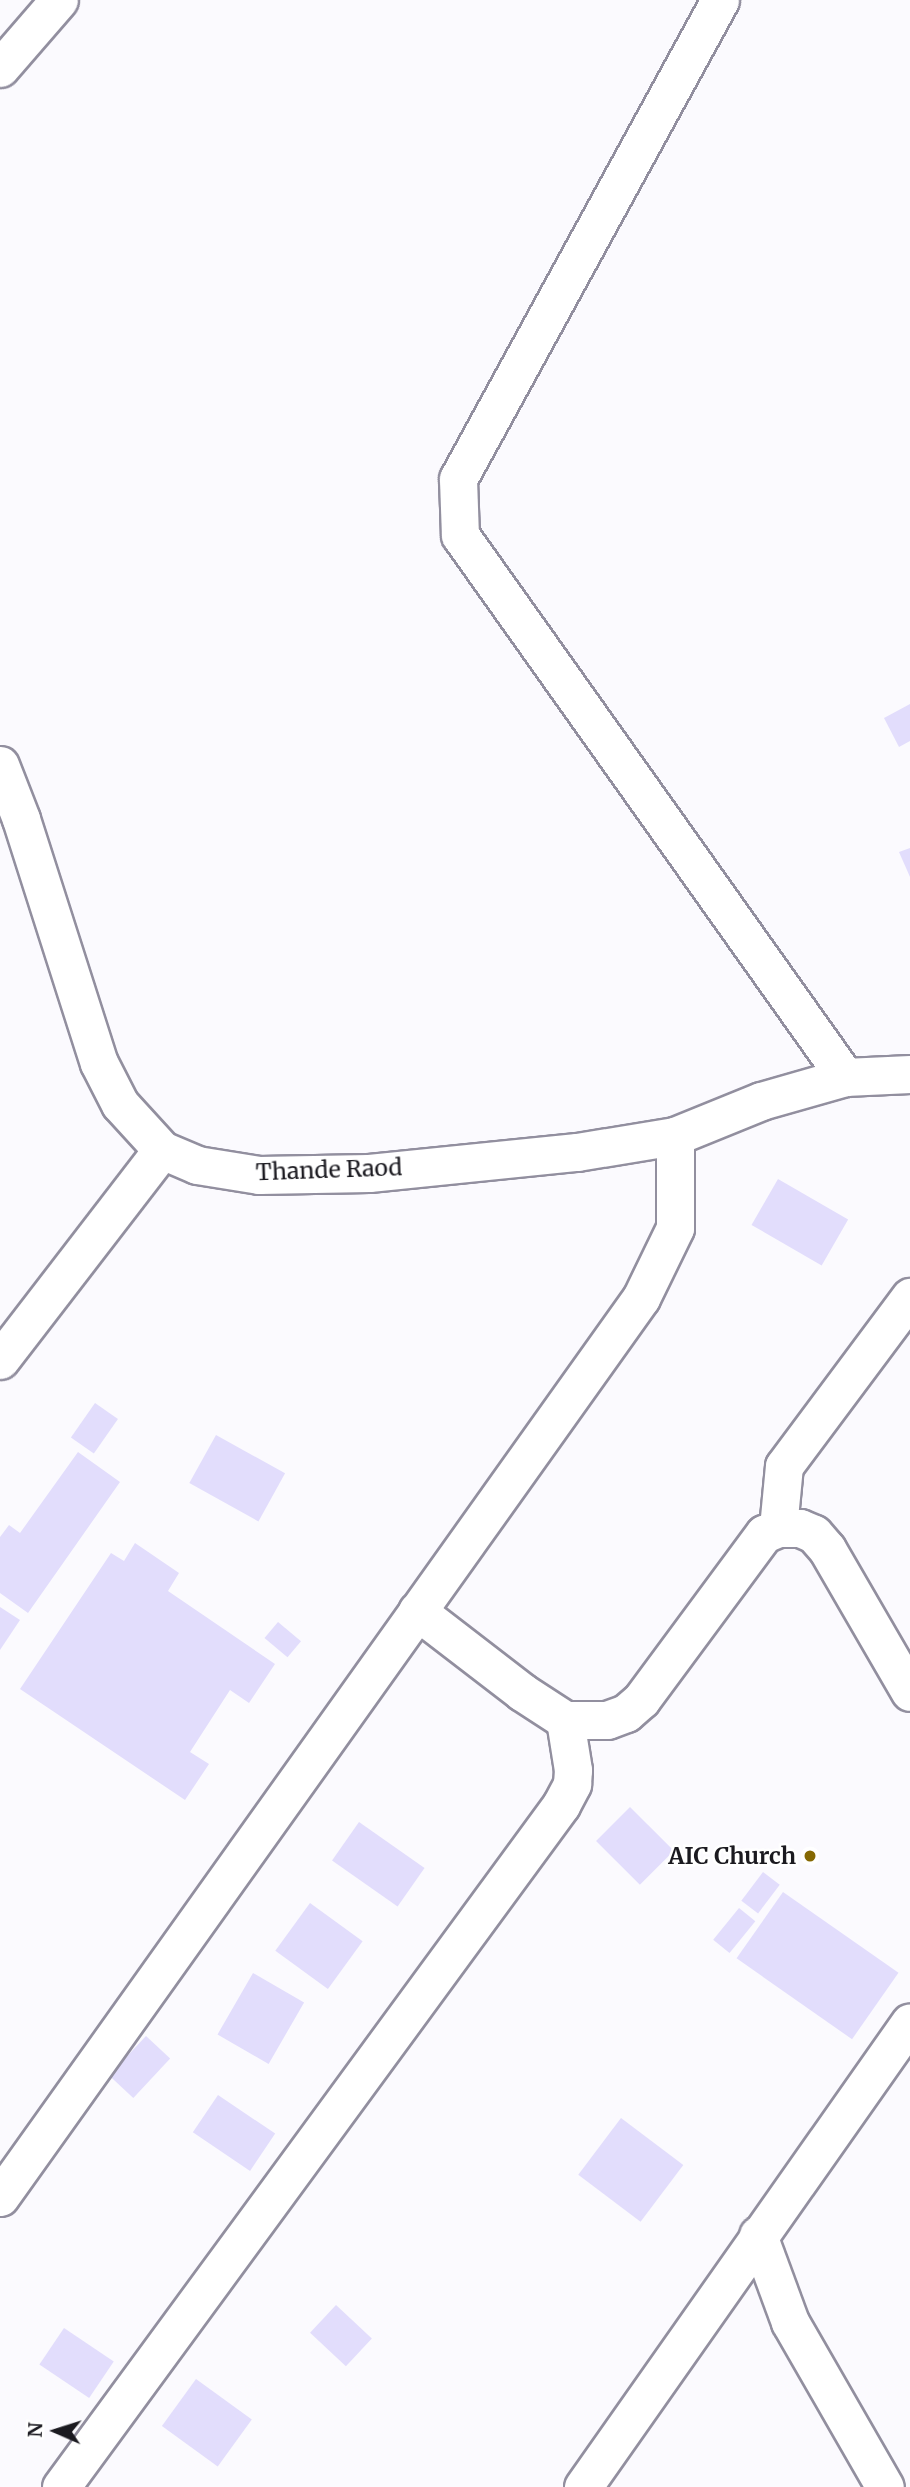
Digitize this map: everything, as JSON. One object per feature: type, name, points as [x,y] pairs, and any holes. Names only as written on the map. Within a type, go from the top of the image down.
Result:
[{"type":"street","points":[[0,68],[59,0]]},
{"type":"street","points":[[720,0],[458,479],[460,535],[845,1077]]},
{"type":"street","name":"Thande Raod","points":[[0,765],[21,819],[99,1063],[120,1104],[162,1150],[197,1165],[259,1175],[369,1172],[577,1152],[675,1136],[761,1101],[845,1077],[910,1074]]},
{"type":"street","points":[[0,2197],[641,1298],[675,1228],[675,1136]]},
{"type":"street","points":[[0,1360],[162,1150]]},
{"type":"street","points":[[778,1528],[784,1466],[910,1297]]},
{"type":"street","points":[[417,1611],[522,1692],[565,1720],[607,1720],[626,1713],[641,1700],[764,1534],[778,1528],[800,1528],[814,1534],[827,1549],[910,1692]]},
{"type":"street","points":[[61,2487],[561,1805],[572,1784],[573,1770],[565,1720]]},
{"type":"street","points":[[583,2487],[910,2022]]},
{"type":"street","points":[[758,2235],[790,2322],[885,2487]]},
{"type":"building","points":[[910,704],[910,741],[899,747],[884,718]]},
{"type":"building","points":[[910,848],[910,877],[899,852]]},
{"type":"building","points":[[778,1179],[848,1220],[822,1265],[752,1225]]},
{"type":"building","points":[[95,1403],[118,1419],[94,1453],[71,1437]]},
{"type":"building","points":[[216,1435],[285,1473],[258,1521],[189,1483]]},
{"type":"building","points":[[78,1452],[120,1482],[28,1613],[0,1593],[0,1537],[9,1525],[20,1533]]},
{"type":"building","points":[[135,1543],[179,1573],[168,1591],[275,1664],[249,1703],[230,1690],[190,1752],[209,1764],[185,1800],[20,1689],[111,1553],[124,1561]]},
{"type":"building","points":[[0,1607],[20,1620],[0,1650]]},
{"type":"building","points":[[278,1622],[301,1641],[287,1657],[265,1638]]},
{"type":"building","points":[[630,1807],[674,1851],[640,1885],[596,1841]]},
{"type":"building","points":[[359,1822],[425,1868],[398,1906],[332,1861]]},
{"type":"building","points":[[763,1872],[780,1885],[758,1913],[741,1901]]},
{"type":"building","points":[[783,1892],[899,1973],[852,2039],[737,1958]]},
{"type":"building","points":[[310,1903],[363,1941],[328,1989],[275,1951]]},
{"type":"building","points":[[739,1908],[755,1921],[730,1953],[713,1940]]},
{"type":"building","points":[[253,1973],[304,2002],[269,2064],[218,2034]]},
{"type":"building","points":[[146,2036],[170,2059],[133,2098],[109,2075]]},
{"type":"building","points":[[218,2095],[275,2134],[250,2171],[193,2132]]},
{"type":"building","points":[[621,2118],[683,2165],[641,2222],[578,2175]]},
{"type":"building","points":[[336,2305],[372,2338],[346,2366],[310,2333]]},
{"type":"building","points":[[64,2328],[114,2362],[89,2398],[39,2364]]},
{"type":"building","points":[[196,2379],[252,2420],[218,2466],[162,2426]]},
{"type":"place","name":"AIC Church","points":[[810,1856]]}]
